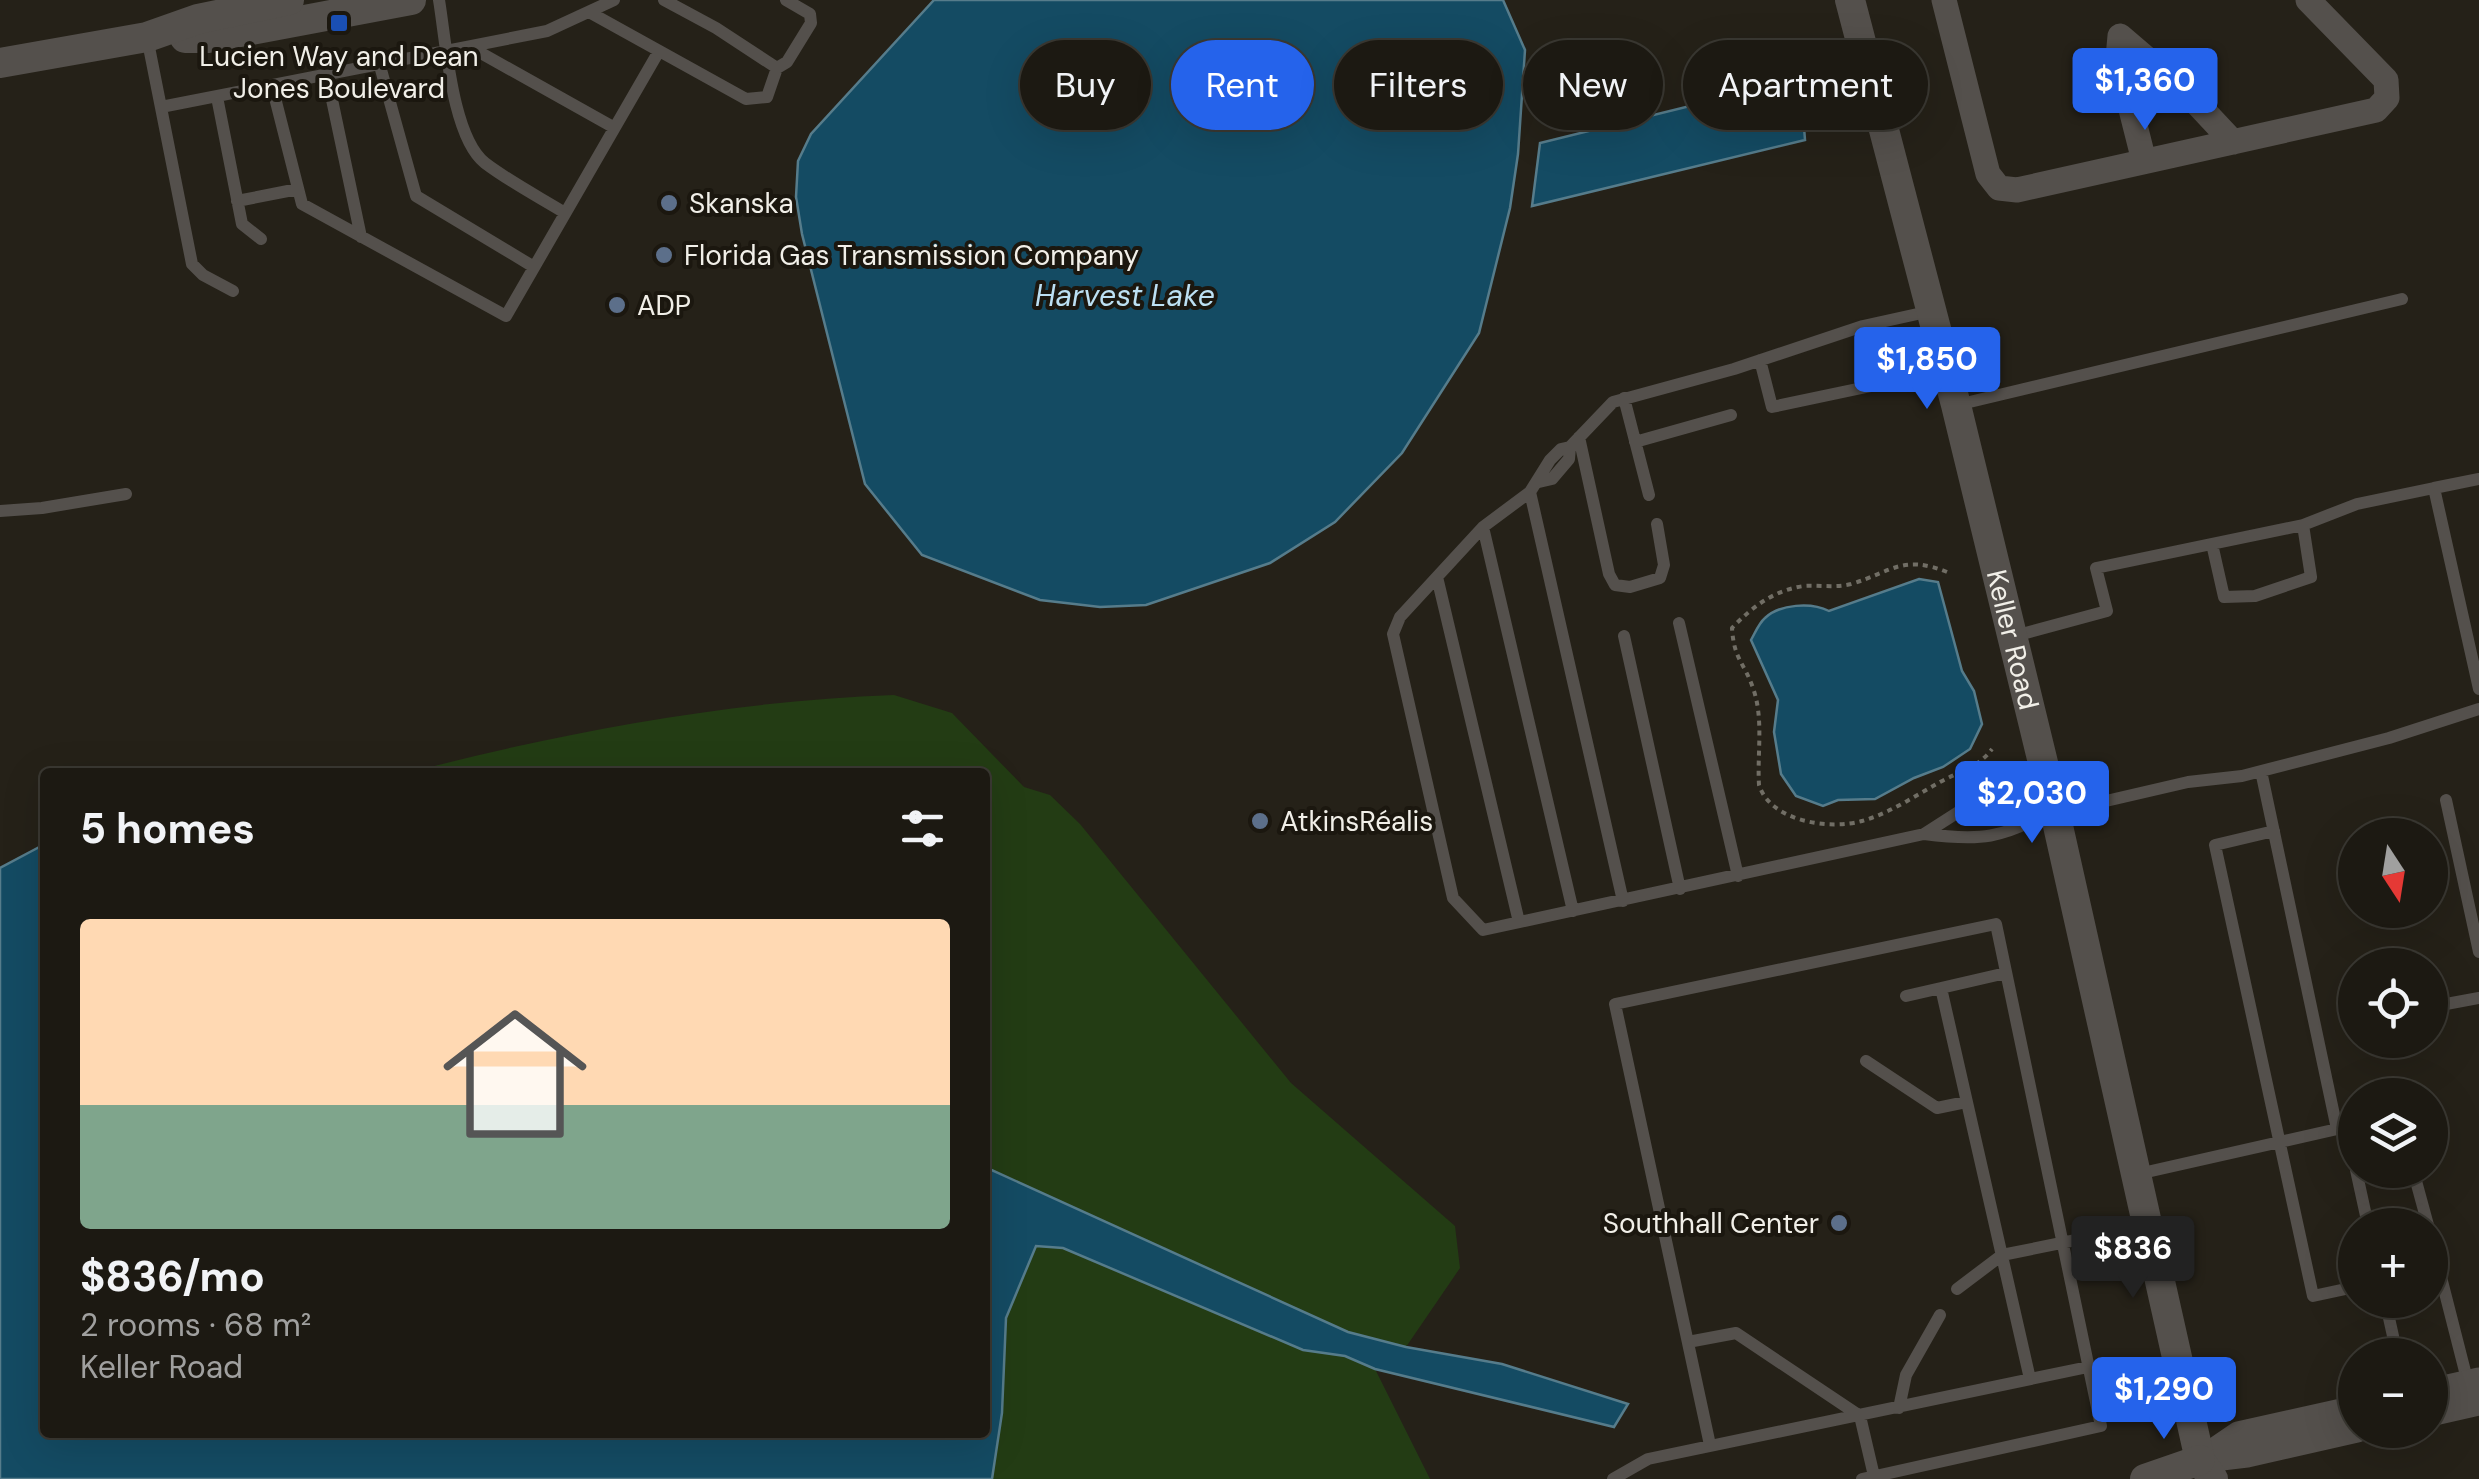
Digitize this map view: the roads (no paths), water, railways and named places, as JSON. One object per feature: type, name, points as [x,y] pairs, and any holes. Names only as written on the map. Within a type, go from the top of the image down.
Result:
[{"type":"street","points":[[0,63],[147,37],[198,19],[290,0]]},
{"type":"street","points":[[147,37],[208,38],[411,0]]},
{"type":"street","name":"Keller Road","points":[[1850,0],[1956,405],[2054,808],[2203,1473]]},
{"type":"street","points":[[1944,0],[1988,174],[1999,188],[2018,190],[2376,110],[2387,98],[2386,80],[2308,0]]},
{"type":"street","points":[[2144,161],[2118,58],[2120,36],[2189,96],[2233,142]]},
{"type":"street","points":[[2448,1391],[2475,1392]]},
{"type":"street","points":[[2448,1405],[2475,1392]]},
{"type":"street","points":[[2203,1473],[2238,1434],[2338,1412]]},
{"type":"street","points":[[2145,1479],[2203,1473],[2247,1455],[2338,1434]]},
{"type":"lane","points":[[439,0],[459,114],[468,142],[483,162],[566,213]]},
{"type":"lane","points":[[162,107],[547,31],[614,0]]},
{"type":"lane","points":[[664,0],[777,68]]},
{"type":"lane","points":[[590,12],[746,99],[767,97],[777,68],[787,62],[810,22],[810,14],[786,0]]},
{"type":"lane","points":[[147,37],[192,264],[203,275],[233,290]]},
{"type":"lane","points":[[472,48],[613,127]]},
{"type":"lane","points":[[272,86],[302,204],[506,316],[659,50]]},
{"type":"lane","points":[[380,66],[416,196],[534,267]]},
{"type":"lane","points":[[328,76],[361,236]]},
{"type":"lane","points":[[217,97],[242,224],[261,239]]},
{"type":"lane","points":[[238,202],[298,189]]},
{"type":"lane","points":[[1956,405],[2402,298]]},
{"type":"lane","points":[[1931,311],[1863,326],[1624,398],[1604,409],[1575,442],[1561,449],[1541,471],[1535,487],[1483,527],[1400,617],[1393,634],[1452,898],[1483,930],[1924,834],[1972,840],[2020,829],[2054,808],[2261,771],[2389,738],[2479,709]]},
{"type":"lane","points":[[1760,360],[1772,407],[1876,385],[1863,326]]},
{"type":"lane","points":[[1624,398],[1649,495]]},
{"type":"lane","points":[[1636,442],[1731,416]]},
{"type":"lane","points":[[1575,442],[1615,585],[1630,587],[1660,578],[1664,565],[1657,524]]},
{"type":"lane","points":[[2011,637],[2107,611],[2096,568],[2302,525],[2356,504],[2479,478]]},
{"type":"lane","points":[[1535,487],[1623,901]]},
{"type":"lane","points":[[2434,488],[2479,689]]},
{"type":"lane","points":[[0,511],[126,494]]},
{"type":"lane","points":[[2212,544],[2224,598],[2256,596],[2311,577],[2302,525]]},
{"type":"lane","points":[[1483,527],[1573,911]]},
{"type":"lane","points":[[1437,577],[1519,922]]},
{"type":"lane","points":[[1679,623],[1738,876]]},
{"type":"lane","points":[[1624,636],[1680,890]]},
{"type":"lane","points":[[2261,771],[2338,1094]]},
{"type":"lane","points":[[1924,834],[1963,809],[2012,798],[2054,808]]},
{"type":"lane","points":[[2446,800],[2479,952]]},
{"type":"lane","points":[[2274,831],[2215,845],[2314,1296],[2338,1291]]},
{"type":"lane","points":[[1688,1342],[1736,1333],[1860,1416],[1868,1478],[2100,1426],[1996,924],[1615,1004],[1710,1445]]},
{"type":"lane","points":[[1906,996],[2006,973]]},
{"type":"lane","points":[[1941,988],[2030,1379]]},
{"type":"lane","points":[[2448,1004],[2479,998]]},
{"type":"lane","points":[[1866,1061],[1937,1108],[1966,1102]]},
{"type":"lane","points":[[2136,1174],[2338,1129]]},
{"type":"lane","points":[[1957,1289],[2002,1255],[2148,1225]]},
{"type":"lane","points":[[2448,1297],[2475,1392]]},
{"type":"lane","points":[[1899,1408],[1906,1376],[1940,1316]]},
{"type":"lane","points":[[2389,1318],[2393,1336]]},
{"type":"lane","points":[[1613,1479],[1648,1459],[2088,1367]]},
{"type":"water","name":"Harvest Lake","points":[[934,0],[1503,0],[1523,45],[1518,154],[1510,208],[1479,333],[1402,453],[1335,522],[1270,563],[1146,605],[1100,607],[1040,600],[922,555],[865,484],[796,197],[798,161],[811,134]]},
{"type":"water","points":[[1683,108],[1683,130],[1804,130],[1805,140],[1532,206],[1540,143],[1593,130],[1663,130],[1663,113]]},
{"type":"water","points":[[1919,579],[1938,582],[1962,671],[1974,691],[1982,724],[1970,749],[1943,767],[1875,799],[1838,800],[1823,806],[1796,796],[1781,774],[1774,732],[1778,700],[1751,640],[1757,628],[1771,613],[1787,607],[1829,611]]},
{"type":"water","points":[[40,847],[40,1438],[990,1438],[990,1169],[1348,1332],[1502,1364],[1628,1404],[1614,1427],[1375,1369],[1345,1356],[1303,1350],[1063,1248],[1036,1246],[1006,1318],[1002,1413],[992,1479],[0,1479],[0,868]]},
{"type":"place","name":"Lucien Way and Dean Jones Boulevard","points":[[339,23]]},
{"type":"place","name":"Skanska","points":[[669,203]]},
{"type":"place","name":"Florida Gas Transmission Company","points":[[664,255]]},
{"type":"place","name":"ADP","points":[[617,305]]},
{"type":"place","name":"AtkinsRéalis","points":[[1260,821]]},
{"type":"place","name":"Southhall Center","points":[[1839,1223]]}]
